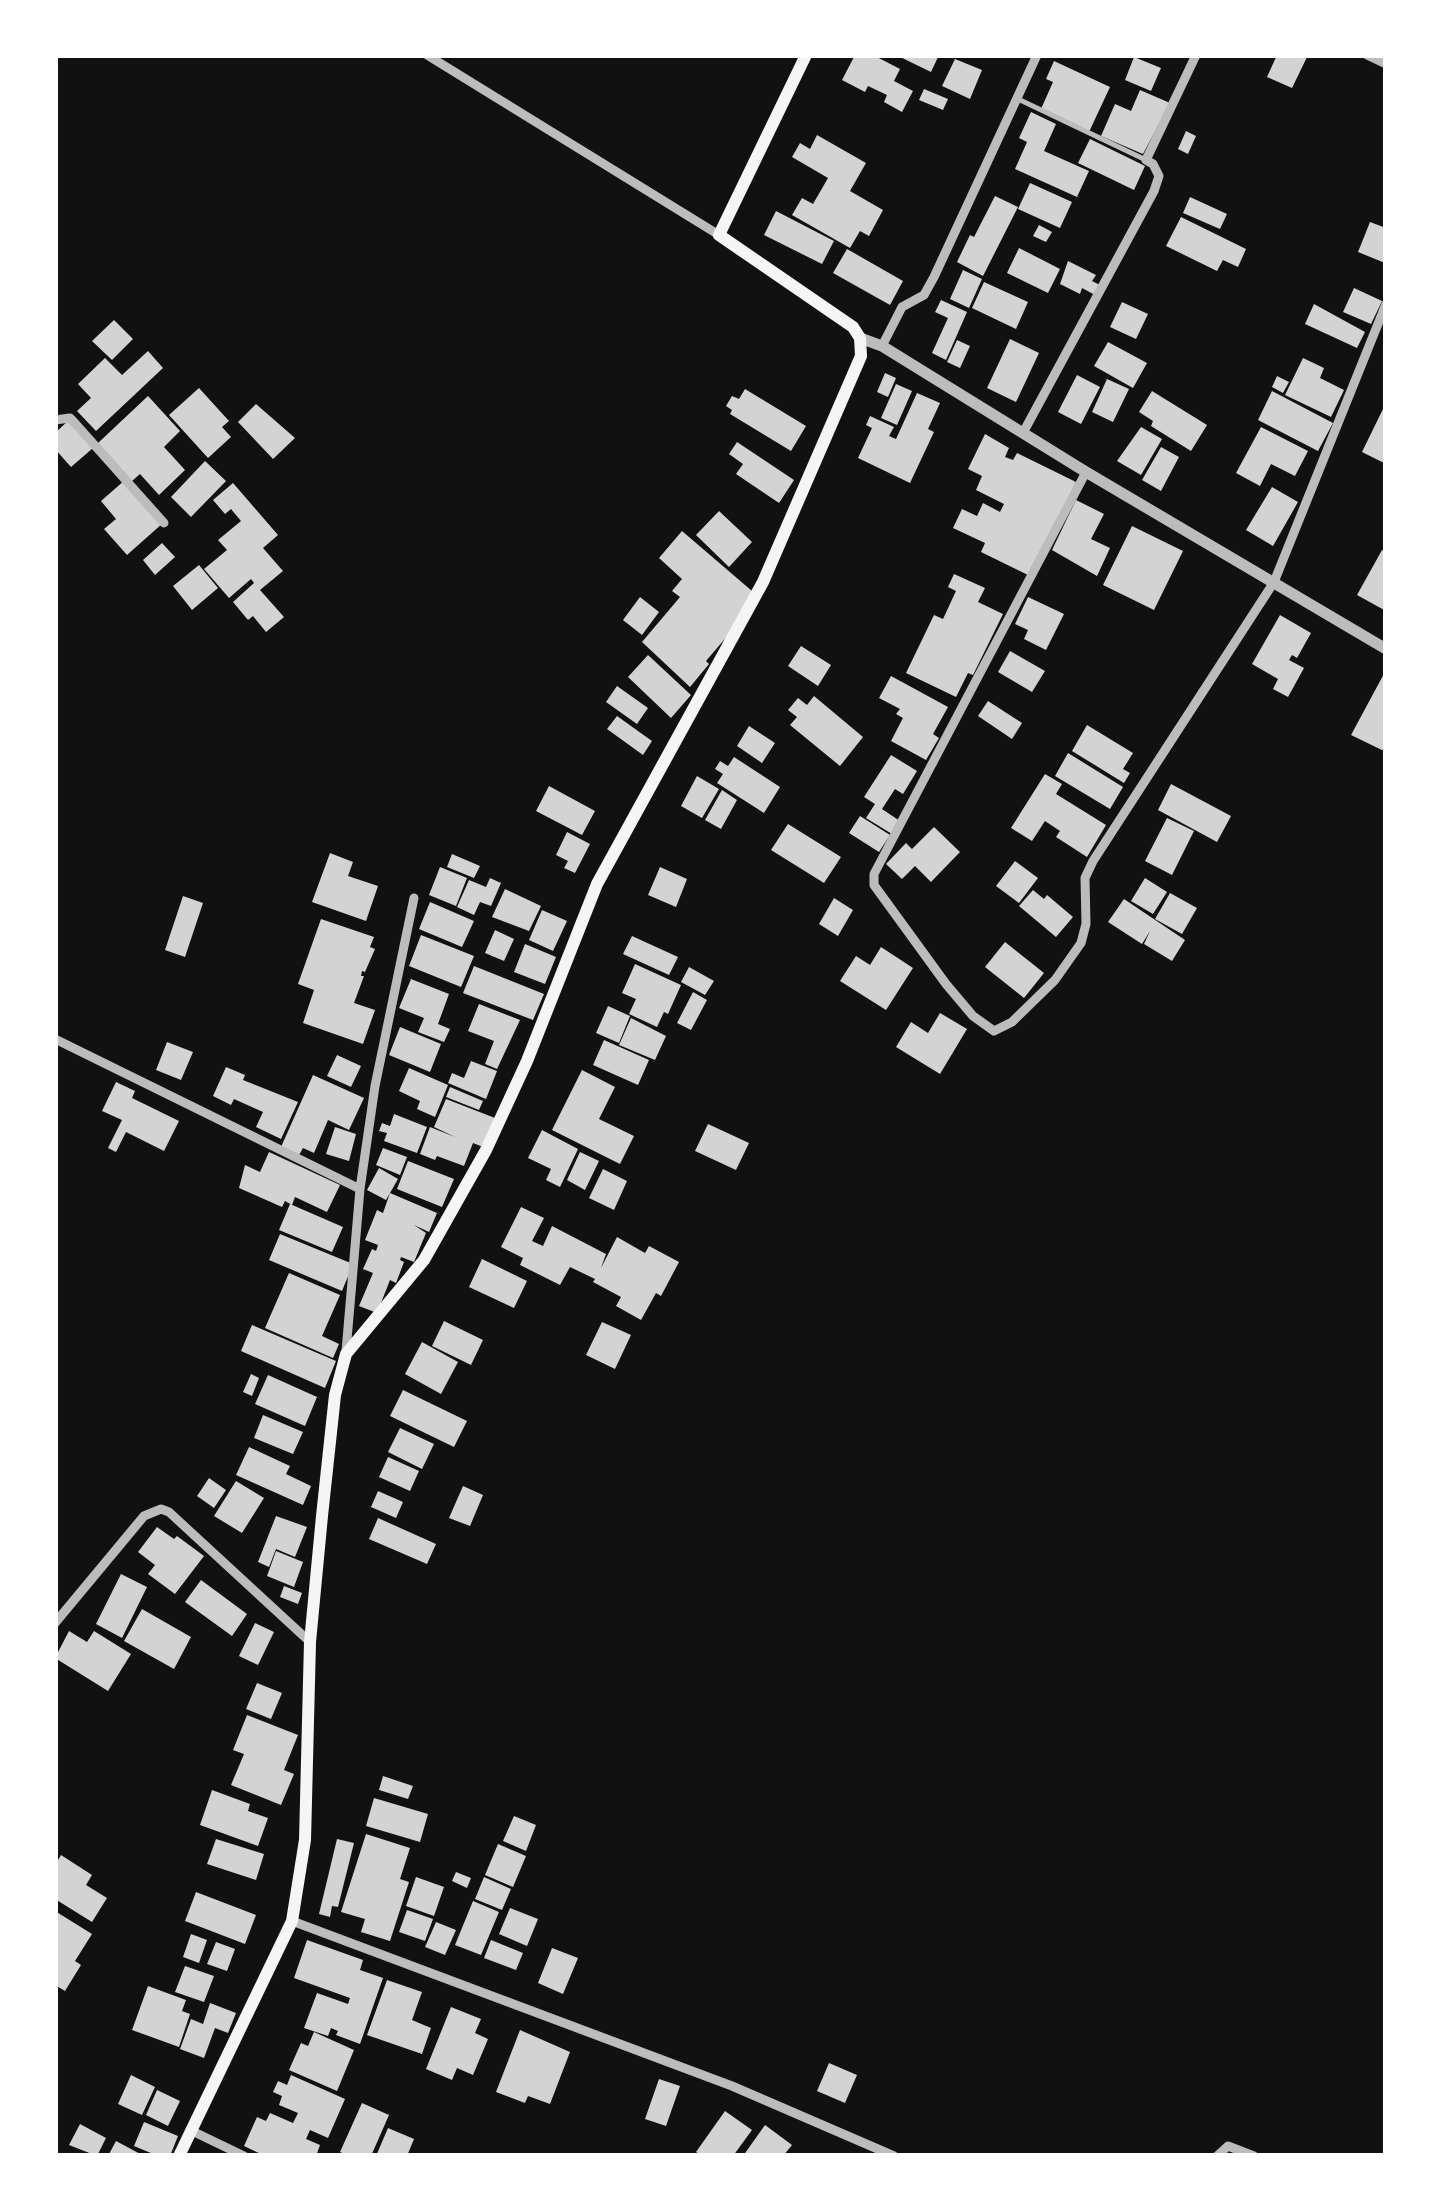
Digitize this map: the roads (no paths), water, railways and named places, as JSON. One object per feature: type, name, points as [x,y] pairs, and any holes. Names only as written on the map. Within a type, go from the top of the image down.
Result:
[{"type":"main road","points":[[179,2156],[292,1921],[305,1840],[310,1642],[335,1395],[346,1354],[424,1260],[486,1150],[527,1061],[597,884],[763,582],[861,356],[860,338],[853,326],[719,235],[806,55]]},
{"type":"street","points":[[427,55],[719,235]]},
{"type":"street","points":[[882,346],[902,307],[924,296],[1037,55]]},
{"type":"street","points":[[1024,431],[1154,191],[1159,176],[1146,160],[1196,55]]},
{"type":"street","points":[[1367,55],[1386,64]]},
{"type":"street","points":[[1086,472],[874,874],[874,885],[946,984],[994,1031],[1012,1022],[1055,980],[1081,943],[1086,924],[1085,878],[1093,860],[1274,582],[1386,304]]},
{"type":"street","points":[[860,338],[882,346],[1386,649]]},
{"type":"street","points":[[55,420],[70,418],[164,523]]},
{"type":"street","points":[[346,1354],[360,1189],[378,1067],[414,898]]},
{"type":"street","points":[[55,1039],[360,1189]]},
{"type":"street","points":[[55,1623],[144,1516],[161,1509],[169,1512],[310,1642]]},
{"type":"street","points":[[292,1921],[732,2086],[894,2156]]},
{"type":"street","points":[[190,2130],[244,2156]]},
{"type":"street","points":[[1217,2156],[1228,2146],[1254,2156]]},
{"type":"lane","points":[[1017,98],[1146,160]]}]
